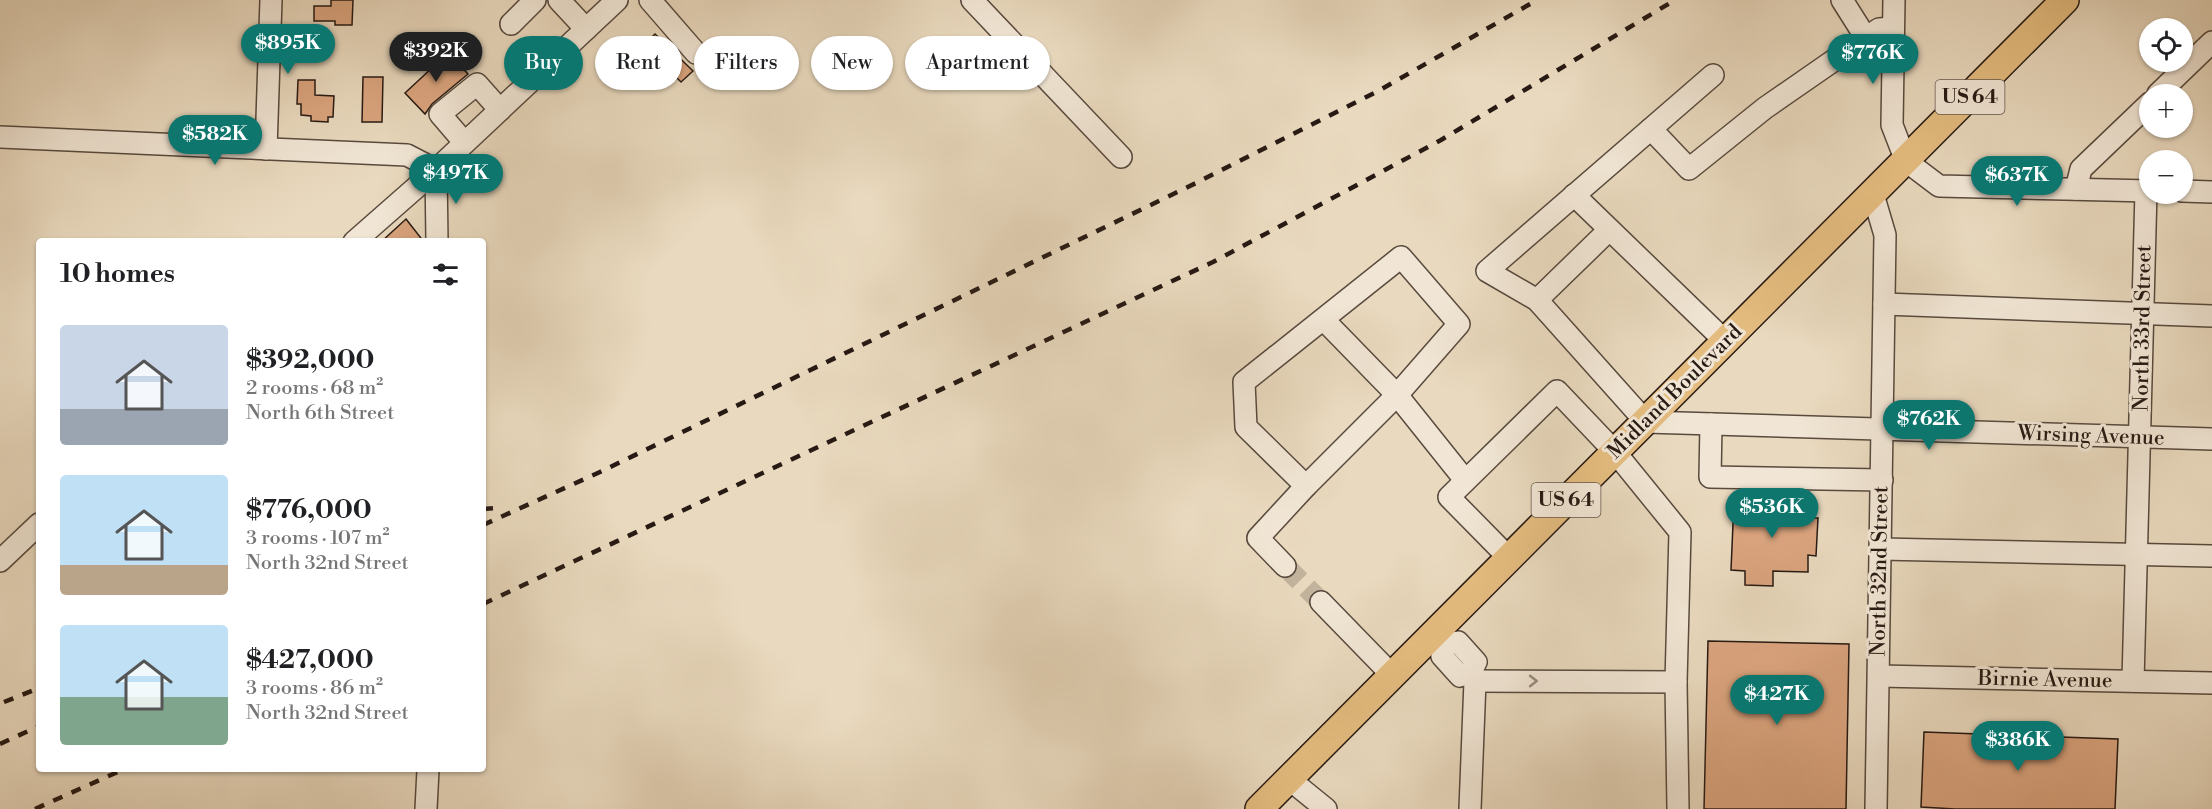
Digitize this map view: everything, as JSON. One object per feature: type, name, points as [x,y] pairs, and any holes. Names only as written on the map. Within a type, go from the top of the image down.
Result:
[{"type":"main road","name":"Midland Boulevard","points":[[1258,809],[1392,675],[1441,637],[1508,557],[1646,422],[1872,191],[1906,161],[2065,0]]},
{"type":"street","points":[[266,149],[272,0]]},
{"type":"street","points":[[511,24],[535,0]]},
{"type":"street","points":[[559,0],[586,29]]},
{"type":"street","points":[[359,238],[436,170],[617,0]]},
{"type":"street","points":[[650,0],[694,51]]},
{"type":"street","points":[[972,0],[1121,156]]},
{"type":"street","points":[[1842,0],[1866,38]]},
{"type":"street","points":[[1894,0],[1892,124],[1906,161],[1939,186],[2139,191]]},
{"type":"street","points":[[1651,129],[1689,169],[1765,108],[1879,29],[1893,28]]},
{"type":"street","points":[[2168,84],[2212,42]]},
{"type":"street","points":[[1646,422],[1538,300],[1487,271],[1713,75]]},
{"type":"street","points":[[464,142],[440,114],[477,84],[500,110]]},
{"type":"street","points":[[2076,189],[2081,169],[2139,114]]},
{"type":"street","points":[[0,137],[407,155],[436,170]]},
{"type":"street","points":[[436,170],[437,238]]},
{"type":"street","name":"North 32nd Street","points":[[1872,191],[1885,236],[1876,809]]},
{"type":"street","points":[[2193,191],[2212,192]]},
{"type":"street","points":[[1574,195],[1725,341]]},
{"type":"street","name":"North 33rd Street","points":[[2133,681],[2148,204]]},
{"type":"street","points":[[1538,300],[1609,230]]},
{"type":"street","points":[[1285,566],[1258,538],[1306,486],[1397,395],[1459,324],[1401,257],[1244,382],[1246,427],[1306,486]]},
{"type":"street","points":[[1884,304],[2212,316]]},
{"type":"street","points":[[1323,320],[1397,395],[1465,480]]},
{"type":"street","points":[[1508,557],[1449,497],[1557,391],[1614,452],[1680,532],[1676,682],[1678,809]]},
{"type":"street","name":"Wirsing Avenue","points":[[1646,422],[2212,439]]},
{"type":"street","points":[[1711,424],[1710,477],[1882,480]]},
{"type":"street","points":[[0,561],[36,527]]},
{"type":"street","points":[[1881,549],[2212,556]]},
{"type":"street","points":[[1321,602],[1392,675]]},
{"type":"street","points":[[1441,637],[1458,642],[1476,662],[1473,676],[1470,809]]},
{"type":"street","points":[[1473,676],[1676,682]]},
{"type":"street","name":"Birnie Avenue","points":[[1879,676],[2212,683]]},
{"type":"street","points":[[426,809],[428,772]]},
{"type":"street","points":[[1289,779],[1326,809]]},
{"type":"building","points":[[331,0],[353,0],[352,25],[335,25],[335,21],[314,21],[314,6],[331,6]]},
{"type":"building","points":[[448,53],[468,74],[432,104],[425,114],[405,93]]},
{"type":"building","points":[[682,60],[693,71],[682,81]]},
{"type":"building","points":[[363,77],[383,77],[382,122],[362,122]]},
{"type":"building","points":[[298,80],[315,80],[315,95],[334,96],[333,117],[328,117],[328,122],[311,121],[311,116],[301,115],[301,104],[297,104]]},
{"type":"building","points":[[406,219],[421,238],[385,238]]},
{"type":"building","points":[[1734,501],[1812,503],[1811,518],[1818,518],[1816,556],[1808,555],[1808,572],[1773,571],[1773,586],[1745,585],[1745,571],[1731,570]]},
{"type":"building","points":[[1708,641],[1849,644],[1846,809],[1704,809]]},
{"type":"building","points":[[1924,732],[2118,739],[2115,809],[1921,807]]},
{"type":"tunnel","points":[[1285,566],[1321,602]]},
{"type":"railway","points":[[486,524],[600,472],[1196,183],[1380,90],[1537,0]]},
{"type":"railway","points":[[486,603],[1213,262],[1441,140],[1675,0]]},
{"type":"railway","points":[[486,509],[496,508]]},
{"type":"railway","points":[[4,702],[36,689]]},
{"type":"railway","points":[[0,744],[36,727]]},
{"type":"railway","points":[[35,809],[118,772]]}]
